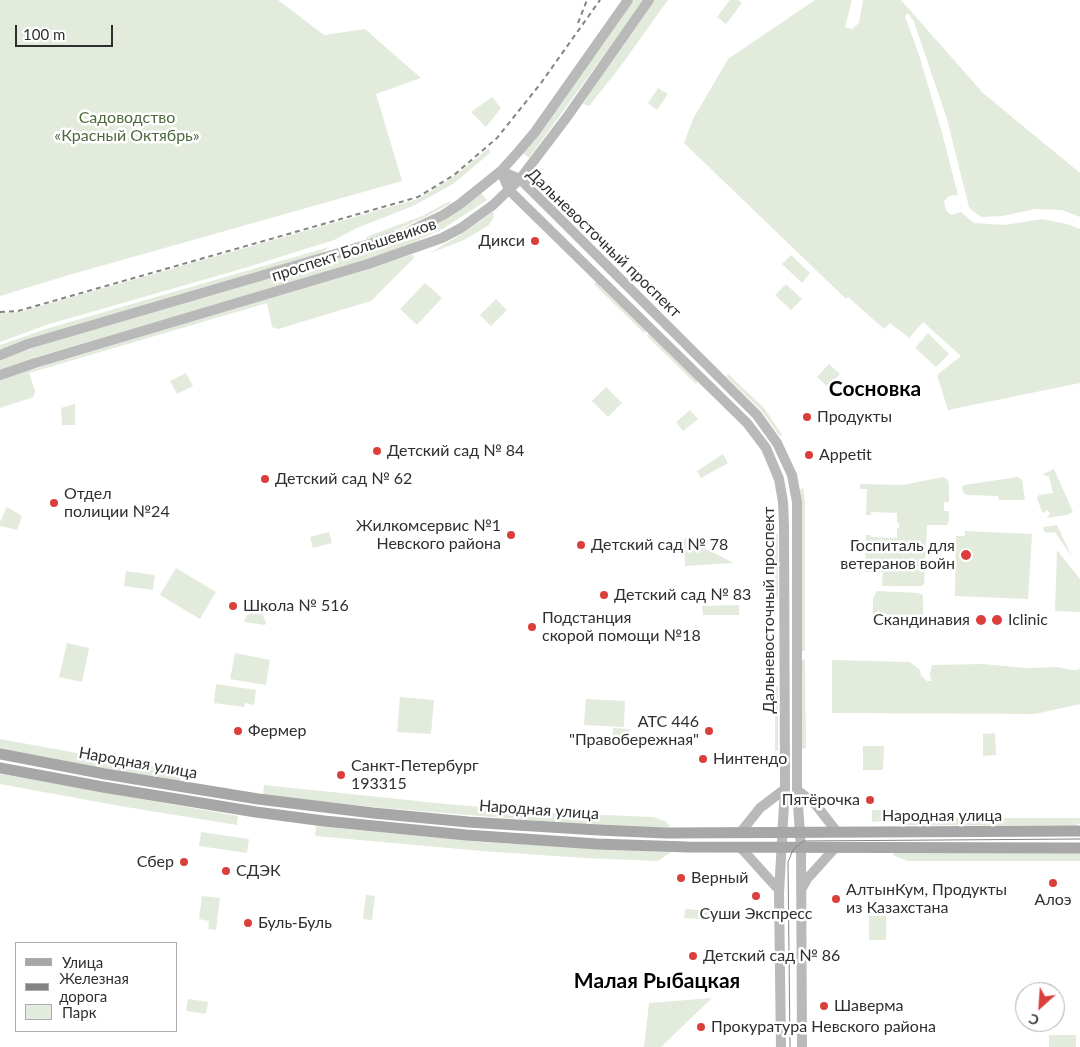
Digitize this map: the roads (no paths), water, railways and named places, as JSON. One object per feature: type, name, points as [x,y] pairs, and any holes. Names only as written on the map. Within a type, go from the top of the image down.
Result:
[{"type":"main road","name":"проспект Большевиков","points":[[0,355],[28,344],[408,232],[444,215],[501,171],[535,132],[628,0]]},
{"type":"main road","name":"проспект Большевиков","points":[[0,375],[358,267],[442,238],[461,228],[493,205],[520,179],[649,0]]},
{"type":"main road","name":"Дальневосточный проспект","points":[[501,171],[520,179],[758,415],[769,429],[792,475],[797,502],[797,790],[802,889],[802,1047]]},
{"type":"main road","name":"Дальневосточный проспект","points":[[501,171],[510,190],[747,423],[759,437],[779,479],[784,502],[784,789],[779,890],[780,1047]]},
{"type":"main road","name":"Народная улица","points":[[0,754],[215,792],[363,812],[468,822],[666,833],[1080,831]]},
{"type":"main road","name":"Народная улица","points":[[0,768],[112,789],[256,812],[324,821],[466,835],[597,844],[741,848],[1080,848]]},
{"type":"main road","points":[[740,833],[760,808],[773,800],[784,789]]},
{"type":"main road","points":[[797,790],[816,805],[837,832]]},
{"type":"main road","points":[[741,848],[779,890]]},
{"type":"main road","points":[[802,889],[807,879],[835,848]]},
{"type":"tram line","points":[[790,1047],[788,862],[793,850],[803,841],[1080,839]]},
{"type":"railway","points":[[578,23],[587,0]]},
{"type":"railway","points":[[0,312],[18,311],[418,197],[454,175],[497,138],[541,83],[600,0]]},
{"type":"place","name":"Дикси","points":[[535,241]]},
{"type":"place","name":"Продукты","points":[[807,417]]},
{"type":"place","name":"Детский сад № 84","points":[[377,451]]},
{"type":"place","name":"Appetit","points":[[809,455]]},
{"type":"place","name":"Детский сад № 62","points":[[265,479]]},
{"type":"place","name":"Отдел полиции №24","points":[[54,503]]},
{"type":"place","name":"Жилкомсервис №1 Невского района","points":[[511,535]]},
{"type":"place","name":"Детский сад № 78","points":[[581,545]]},
{"type":"place","name":"Госпиталь для ветеранов войн","points":[[966,555]]},
{"type":"place","name":"Детский сад № 83","points":[[604,595]]},
{"type":"place","name":"Школа № 516","points":[[233,606]]},
{"type":"place","name":"Скандинавия","points":[[981,620]]},
{"type":"place","name":"Iclinic","points":[[997,620]]},
{"type":"place","name":"Подстанция скорой помощи №18","points":[[532,627]]},
{"type":"place","name":"Фермер","points":[[238,731]]},
{"type":"place","name":"АТС 446 \"Правобережная\"","points":[[709,731]]},
{"type":"place","name":"Нинтендо","points":[[703,759]]},
{"type":"place","name":"Санкт-Петербург 193315","points":[[341,775]]},
{"type":"place","name":"Пятёрочка","points":[[870,800]]},
{"type":"place","name":"Сбер","points":[[184,862]]},
{"type":"place","name":"СДЭК","points":[[226,871]]},
{"type":"place","name":"Верный","points":[[681,878]]},
{"type":"place","name":"Алоэ","points":[[1053,883]]},
{"type":"place","name":"Суши Экспресс","points":[[756,896]]},
{"type":"place","name":"АлтынКум, Продукты из Казахстана","points":[[836,899]]},
{"type":"place","name":"Буль-Буль","points":[[248,923]]},
{"type":"place","name":"Детский сад № 86","points":[[693,956]]},
{"type":"place","name":"Шаверма","points":[[824,1006]]},
{"type":"place","name":"Прокуратура Невского района","points":[[701,1027]]},
{"type":"district","name":"Сосновка","points":[[875,389]]},
{"type":"district","name":"Малая Рыбацкая","points":[[657,981]]},
{"type":"park label","name":"Садоводство «Красный Октябрь»","points":[[127,127]]}]
